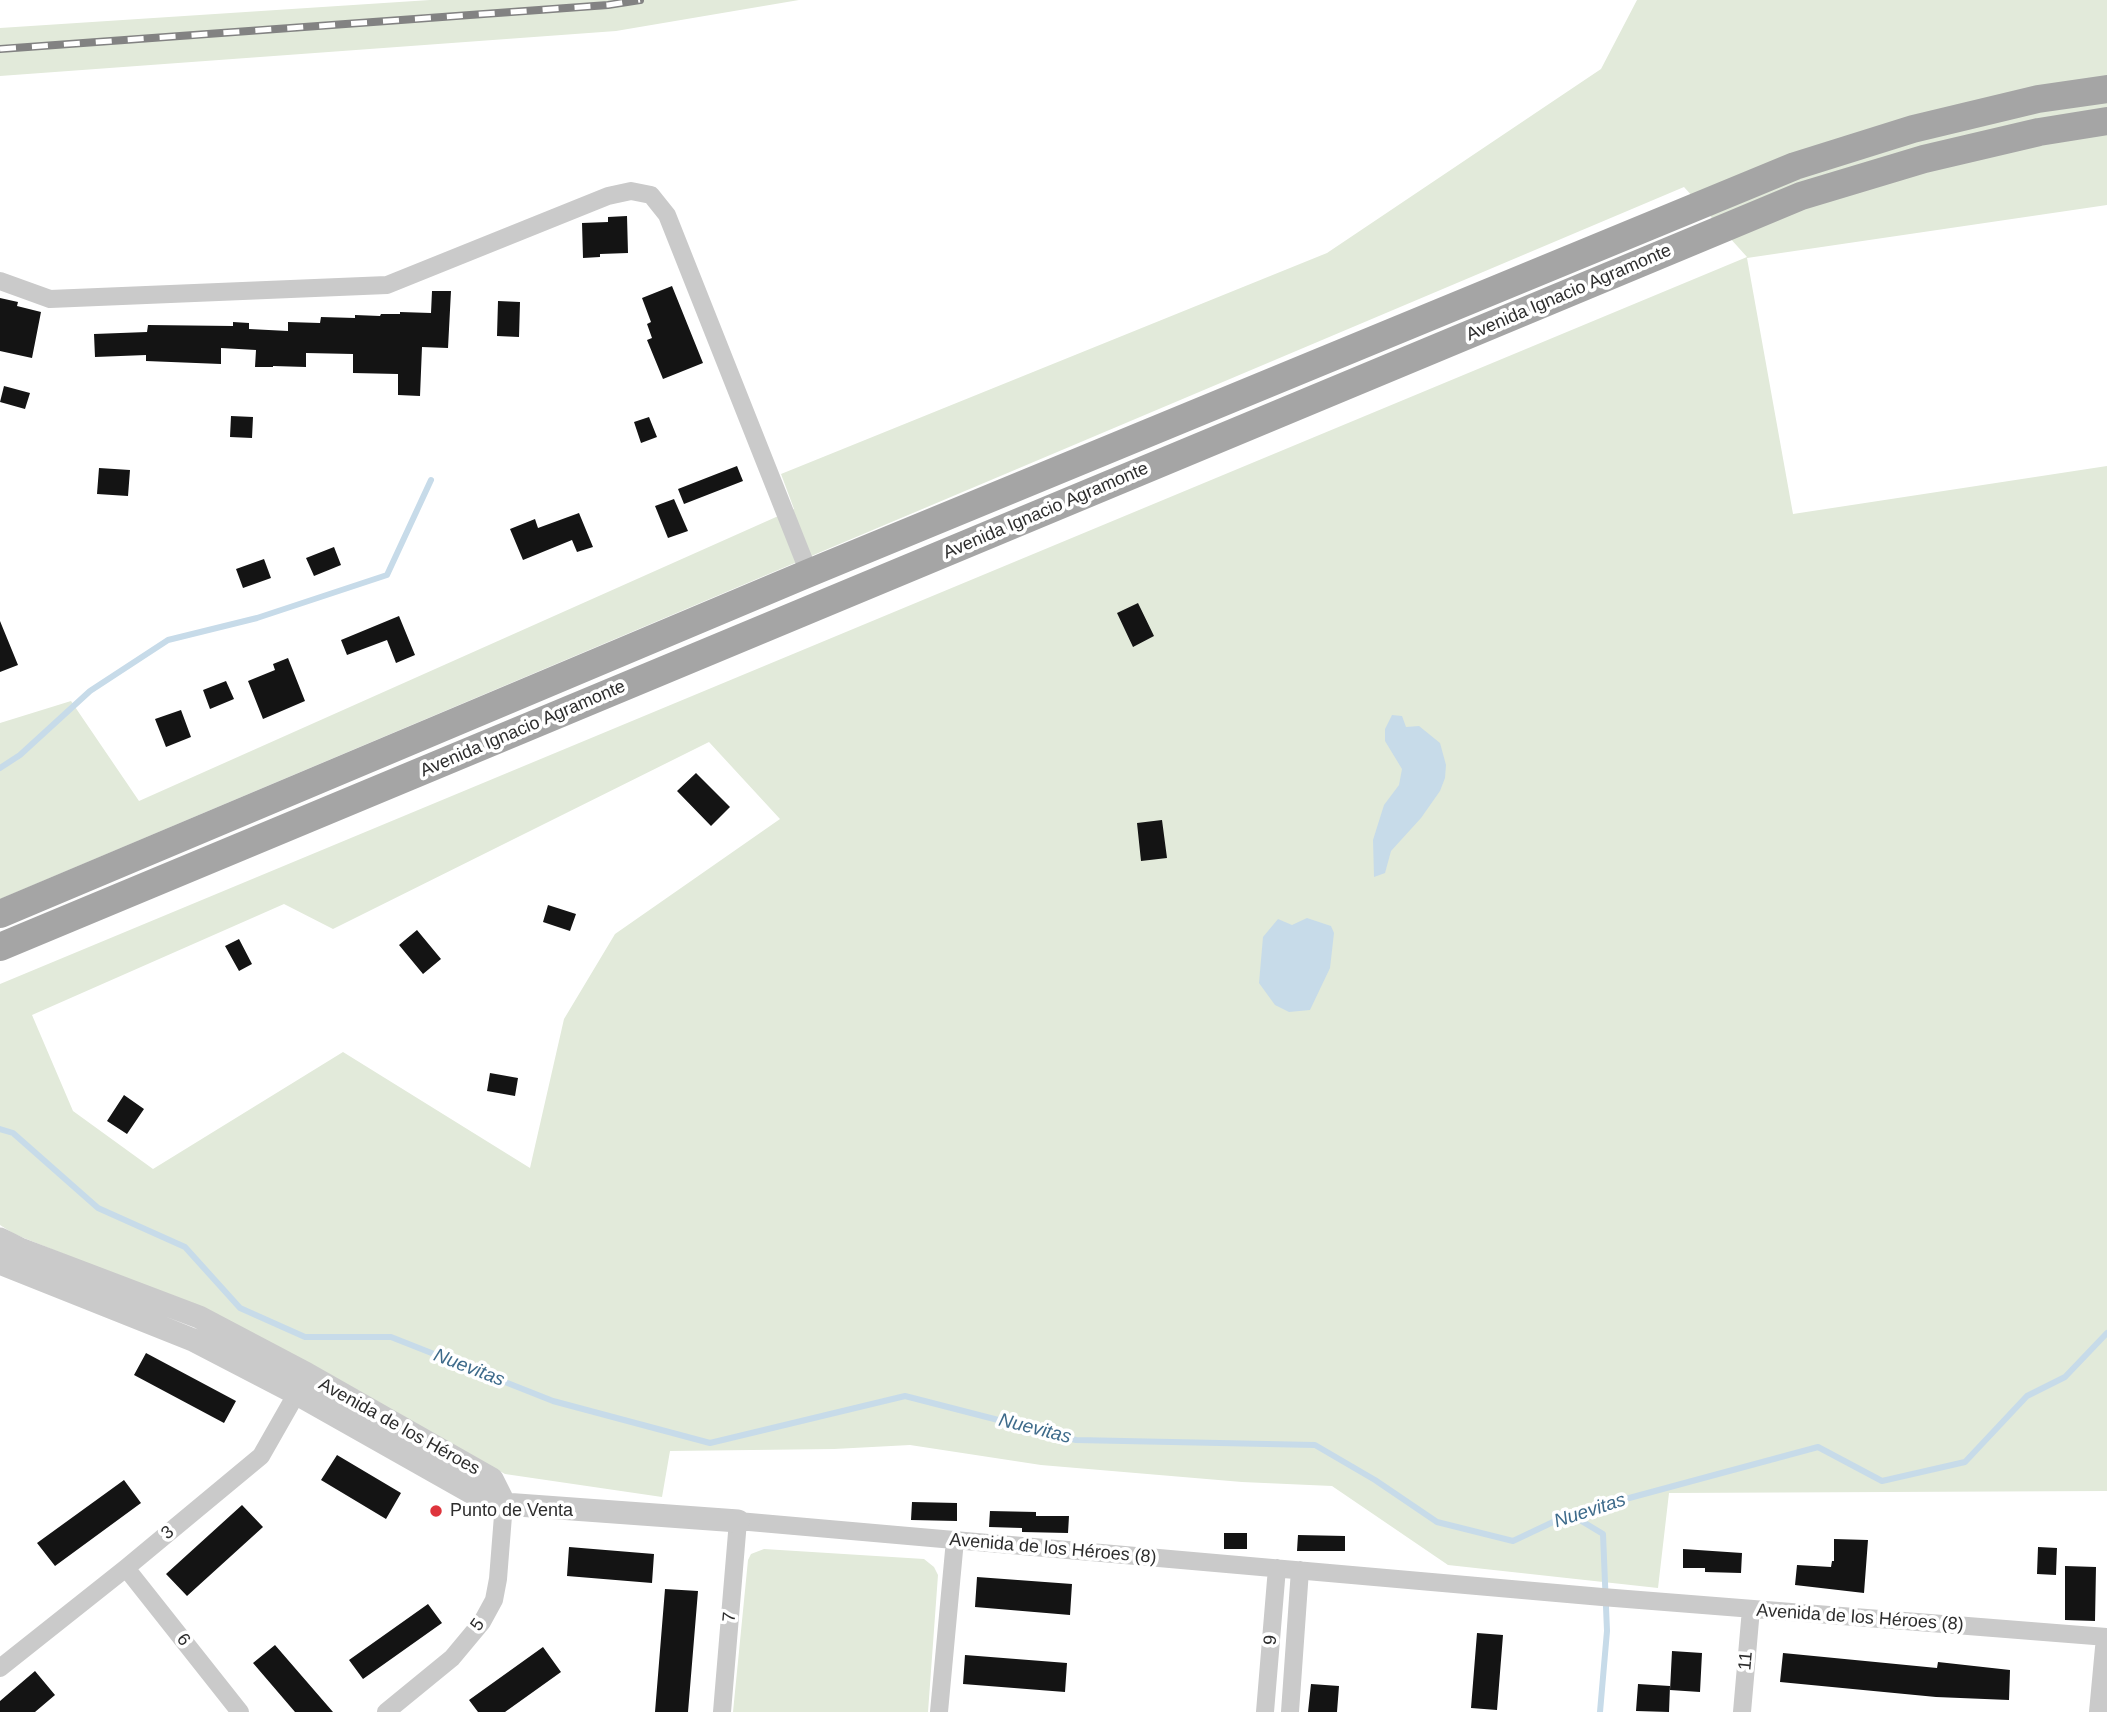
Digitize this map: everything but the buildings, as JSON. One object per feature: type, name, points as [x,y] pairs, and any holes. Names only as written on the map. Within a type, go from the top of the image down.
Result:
[{"type":"main road","name":"Avenida Ignacio Agramonte","points":[[0,914],[809,573],[1795,166],[1926,126],[2038,99],[2107,89]]},
{"type":"main road","name":"Avenida Ignacio Agramonte","points":[[0,947],[1801,196],[1924,159],[2039,132],[2107,121]]},
{"type":"street","points":[[0,281],[50,299],[387,285],[608,196],[631,191],[651,195],[667,215],[809,573]]},
{"type":"street","name":"Avenida de los Héroes","points":[[0,1239],[20,1250],[198,1317],[480,1498],[491,1503],[504,1503]]},
{"type":"street","name":"Avenida de los Héroes","points":[[0,1263],[302,1384]]},
{"type":"street","name":"3","points":[[0,1668],[261,1456],[302,1384]]},
{"type":"street","name":"Avenida de los Héroes (8)","points":[[504,1503],[2106,1637]]},
{"type":"street","name":"5","points":[[386,1712],[452,1658],[482,1622],[494,1600],[498,1579],[504,1503]]},
{"type":"street","name":"7","points":[[722,1712],[738,1521]]},
{"type":"street","points":[[939,1712],[954,1540]]},
{"type":"street","name":"6","points":[[126,1568],[240,1712]]},
{"type":"street","name":"9","points":[[1265,1712],[1277,1568]]},
{"type":"street","name":"9","points":[[1290,1712],[1300,1570]]},
{"type":"street","name":"11","points":[[1742,1712],[1751,1609]]},
{"type":"street","points":[[2098,1712],[2106,1637]]},
{"type":"green space","points":[[430,0],[799,0],[616,31],[0,76],[0,28]]},
{"type":"green space","points":[[1637,0],[2107,0],[2107,205],[1747,258],[1793,514],[2107,466],[2107,1491],[1669,1493],[1658,1588],[1448,1565],[1332,1486],[1242,1482],[1041,1465],[910,1445],[670,1451],[662,1497],[505,1474],[221,1317],[14,1234],[0,1225],[0,984],[1747,257],[1684,187],[0,899],[0,723],[71,701],[139,801],[794,509],[781,474],[1327,253],[1601,69]],"holes":[[[709,742],[780,819],[615,934],[564,1019],[530,1168],[343,1052],[153,1169],[73,1111],[32,1015],[284,904],[333,929]]]},
{"type":"green space","points":[[764,1549],[924,1559],[934,1567],[938,1575],[928,1712],[733,1712],[748,1560],[751,1554]]},
{"type":"water","points":[[1392,715],[1402,716],[1406,727],[1419,726],[1440,743],[1446,765],[1445,778],[1440,791],[1421,818],[1391,851],[1385,873],[1374,877],[1373,840],[1384,805],[1399,785],[1402,769],[1385,741],[1385,729]]},
{"type":"water","points":[[1307,918],[1331,926],[1334,933],[1330,968],[1310,1010],[1289,1012],[1275,1005],[1259,983],[1263,937],[1278,919],[1292,925]]},
{"type":"waterway","points":[[0,768],[20,755],[90,691],[168,640],[257,618],[387,575],[431,480]]},
{"type":"waterway","name":"Nuevitas","points":[[0,1129],[13,1133],[98,1208],[185,1247],[240,1308],[305,1337],[391,1337],[553,1401],[710,1443],[905,1396],[1076,1440],[1315,1445],[1375,1480],[1437,1522],[1513,1541],[1570,1514],[1818,1447],[1882,1481],[1965,1462],[2027,1396],[2065,1377],[2107,1333]]},
{"type":"waterway","points":[[1570,1514],[1603,1534],[1607,1631],[1600,1712]]},
{"type":"railway","points":[[0,49],[608,5],[640,0]]},
{"type":"place","name":"Punto de Venta","points":[[436,1511]]}]
